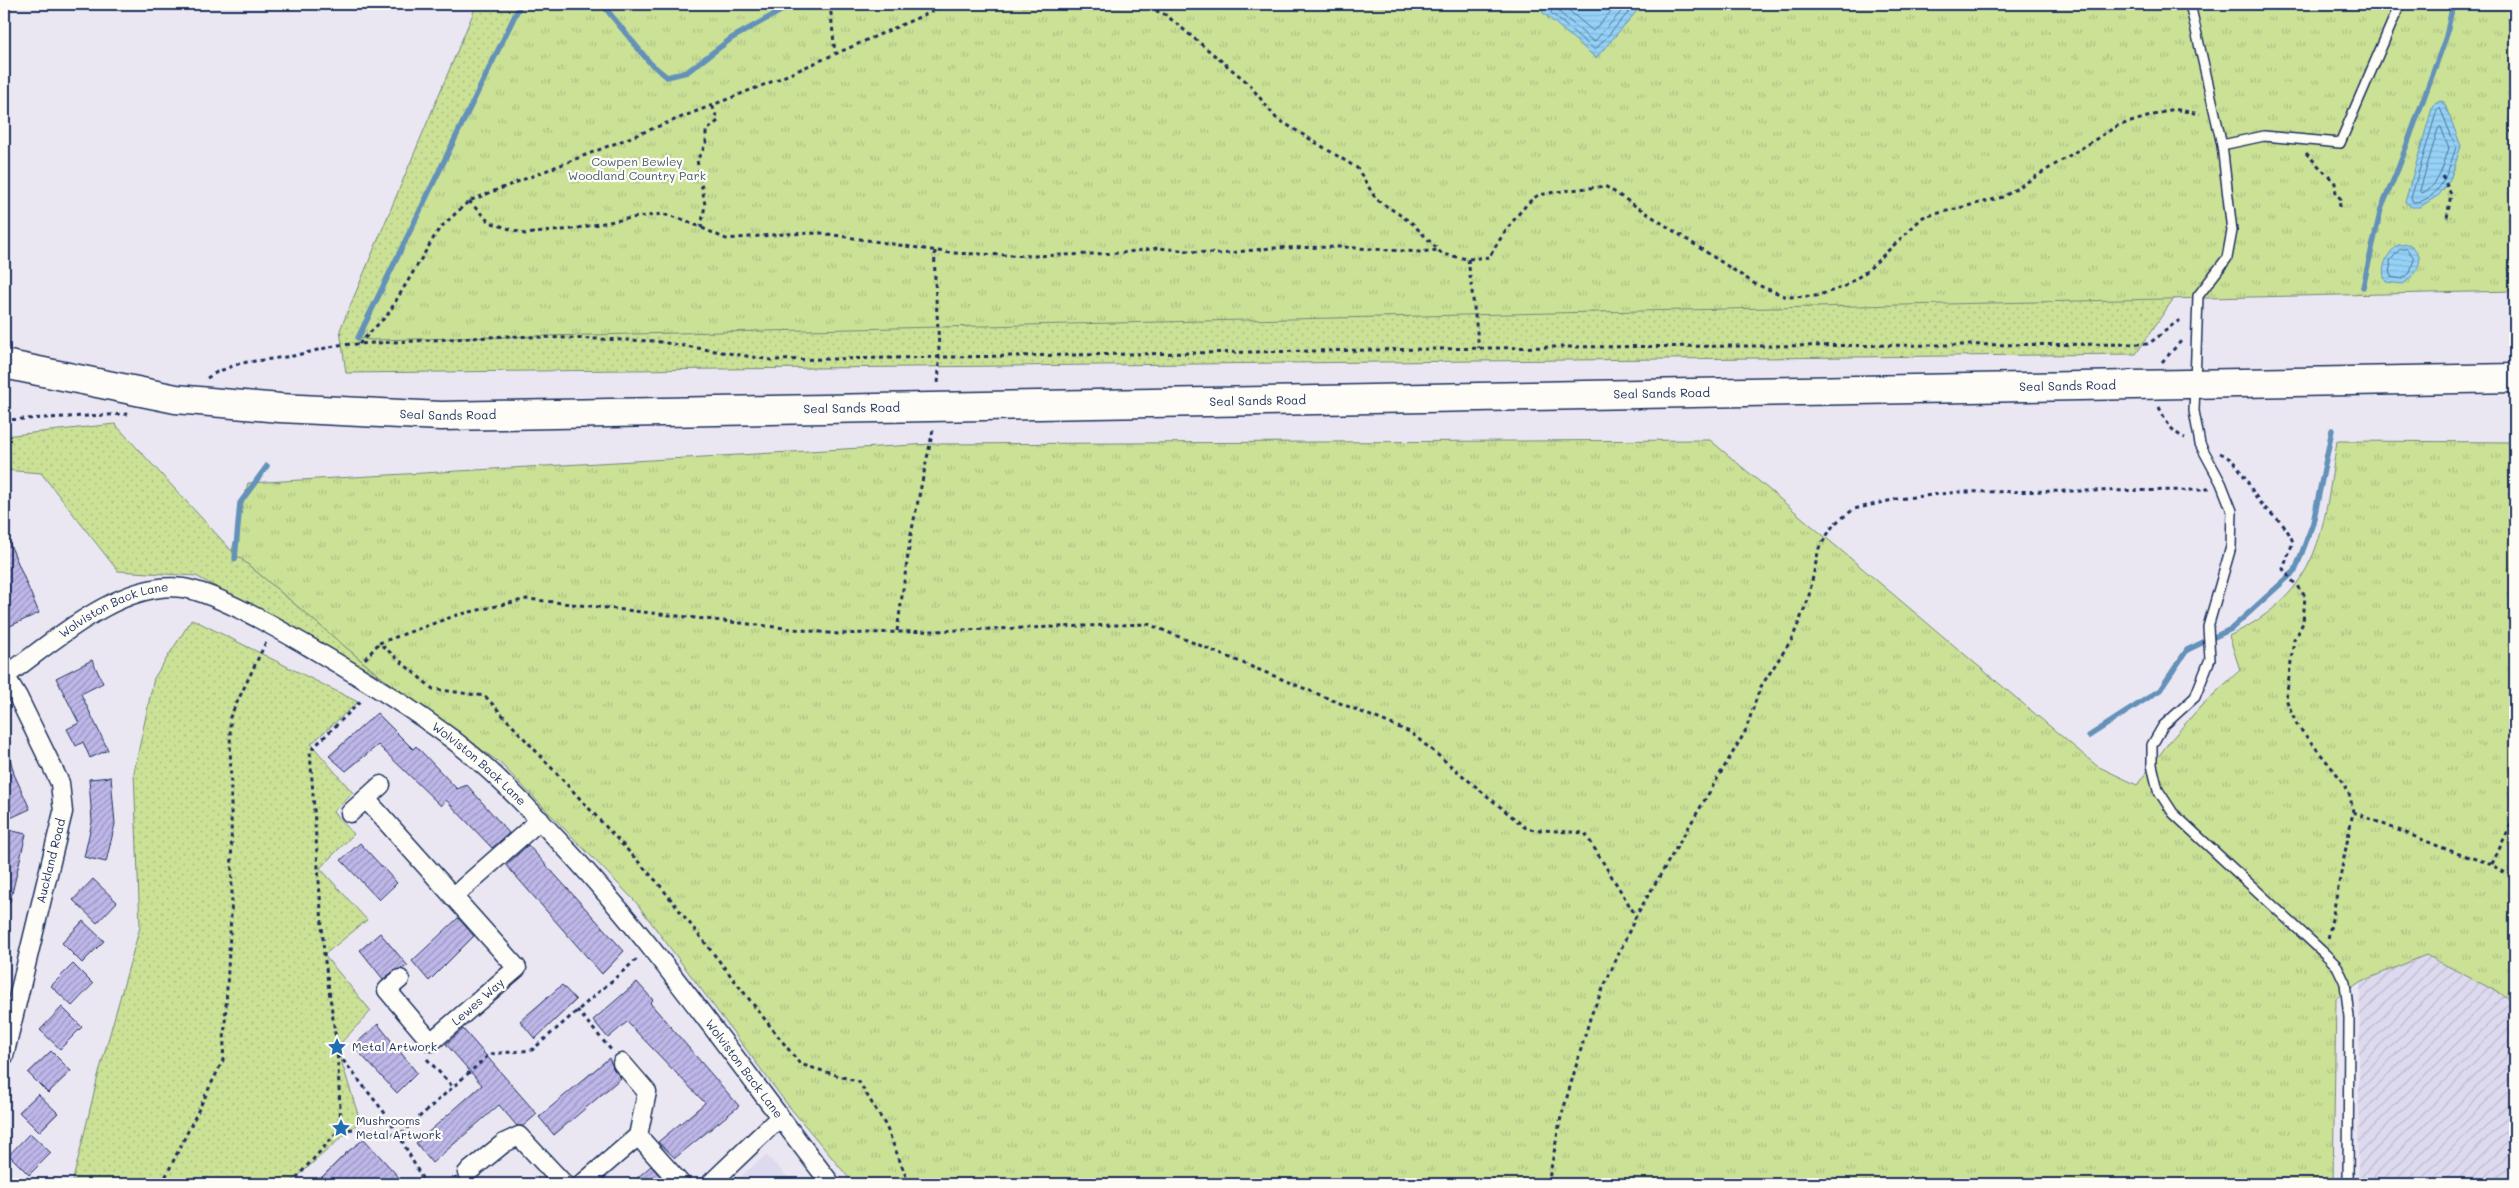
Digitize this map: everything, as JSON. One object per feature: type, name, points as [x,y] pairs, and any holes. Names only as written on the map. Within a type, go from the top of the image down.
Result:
[{"type":"main road","name":"Seal Sands Road","points":[[4,364],[176,398],[280,408],[441,416],[2515,378]]},
{"type":"street","name":"Wolviston Back Lane","points":[[4,676],[99,610],[128,596],[154,590],[183,588],[209,596],[273,627],[376,686],[453,740],[492,773],[540,820],[601,885],[831,1184]]},
{"type":"street","name":"Auckland Road","points":[[4,676],[18,697],[60,783],[64,812],[9,1009],[4,1056]]},
{"type":"street","points":[[350,814],[381,785]]},
{"type":"street","name":"Lewes Way","points":[[366,799],[517,968],[431,1042]]},
{"type":"street","points":[[454,896],[540,820]]},
{"type":"street","points":[[400,979],[387,990],[431,1042]]},
{"type":"street","points":[[582,1184],[638,1136],[647,1092],[622,1063]]},
{"type":"street","points":[[710,1184],[780,1118]]},
{"type":"street","points":[[467,1173],[504,1143],[519,1136],[564,1184]]},
{"type":"street","points":[[638,1136],[681,1184]]},
{"type":"lane","points":[[2190,4],[2222,144],[2232,231],[2227,258],[2198,296],[2194,411],[2200,444],[2221,483],[2232,511],[2231,547],[2208,627],[2210,659],[2195,697],[2163,726],[2152,745],[2152,765],[2158,790],[2173,813],[2325,954],[2337,966],[2345,983],[2349,1018],[2348,1184]]},
{"type":"lane","points":[[2222,144],[2264,136],[2340,142],[2400,4]]},
{"type":"path","points":[[830,4],[835,53]]},
{"type":"path","points":[[359,344],[388,314],[439,229],[469,201],[776,80],[949,4]]},
{"type":"path","points":[[1141,4],[1166,14],[1248,83],[1276,118],[1357,168],[1376,199],[1412,223],[1442,254],[1468,259],[1490,257],[1494,247],[1511,224],[1536,196],[1605,186],[1756,284],[1787,297],[1816,296],[1844,287],[1867,271],[1923,217],[2003,197],[2117,126],[2174,109],[2216,114]]},
{"type":"path","points":[[701,228],[705,205],[697,160],[706,144],[706,131],[718,120],[712,105]]},
{"type":"path","points":[[2515,123],[2511,131],[2515,136]]},
{"type":"path","points":[[2303,140],[2308,157],[2335,183],[2336,194],[2341,199],[2339,208]]},
{"type":"path","points":[[2442,176],[2451,194],[2447,218]]},
{"type":"path","points":[[469,201],[489,222],[525,234],[572,229],[662,214],[686,220],[726,239],[821,233],[951,253],[1034,256],[1121,253],[1158,248],[1220,254],[1271,248],[1438,250]]},
{"type":"path","points":[[897,631],[911,534],[931,444],[941,357],[934,279],[935,250]]},
{"type":"path","points":[[1468,259],[1479,348]]},
{"type":"path","points":[[176,398],[217,372],[241,363],[292,356],[338,345],[508,336],[654,341],[771,360],[1479,348],[2147,344],[2158,338],[2176,322],[2196,313]]},
{"type":"path","points":[[4,420],[131,414]]},
{"type":"path","points":[[2200,444],[2224,454],[2239,466],[2259,501],[2286,526],[2293,542],[2283,569],[2305,596],[2303,623],[2294,639],[2286,700],[2297,725],[2340,778],[2350,796],[2353,812],[2325,954]]},
{"type":"path","points":[[1548,1184],[1560,1121],[1591,1015],[1636,916],[1745,732],[1760,688],[1792,639],[1808,600],[1819,548],[1834,524],[1854,509],[1897,499],[1950,493],[2204,490],[2221,483]]},
{"type":"path","points":[[909,1184],[886,1126],[859,1082],[800,1064],[658,883],[486,696],[433,689],[379,643],[457,615],[527,599],[838,634],[1148,624],[1410,732],[1527,829],[1585,833],[1636,916]]},
{"type":"path","points":[[162,1184],[223,1060],[232,897],[230,717],[273,627]]},
{"type":"path","points":[[291,1184],[341,1128],[338,1053],[324,954],[310,752],[376,686]]},
{"type":"path","points":[[2353,812],[2456,854],[2492,864],[2515,880]]},
{"type":"path","points":[[2492,864],[2515,816]]},
{"type":"path","points":[[341,1128],[399,1135],[490,1054],[532,1050],[651,948]]},
{"type":"path","points":[[577,1010],[622,1063]]},
{"type":"path","points":[[431,1042],[426,1058],[452,1086]]},
{"type":"path","points":[[338,1053],[384,1112],[399,1135],[425,1184]]},
{"type":"shaded area","points":[[2426,955],[2515,1001],[2515,1184],[2358,1184],[2360,982]]},
{"type":"shaded area","points":[[766,1155],[794,1184],[732,1184]]},
{"type":"green space","name":"Cowpen Bewley Woodland Country Park","points":[[477,4],[1282,4],[2209,246],[2136,354],[346,373],[340,330]]},
{"type":"green space","name":"Cowpen Bewley Woodland Country Park","points":[[2515,4],[2515,291],[371,340],[358,338],[520,5]]},
{"type":"green space","points":[[115,424],[232,551],[381,677],[196,576],[118,571],[41,473],[4,470],[4,436]]},
{"type":"green space","points":[[1710,440],[2097,766],[2137,785],[2170,741],[2200,707],[2240,670],[2229,636],[2260,618],[2283,599],[2300,579],[2313,556],[2321,531],[2337,441],[2515,442],[2515,1001],[2426,955],[2360,982],[2336,998],[2333,1184],[854,1184],[787,1104],[635,901],[500,763],[381,677],[232,551],[248,483],[931,444]]},
{"type":"green space","points":[[192,619],[358,702],[311,744],[353,793],[333,812],[354,834],[320,868],[367,920],[324,955],[371,1011],[337,1047],[360,1121],[289,1184],[72,1184],[98,1076],[140,927],[134,772],[154,678]]},
{"type":"water","points":[[1549,4],[1643,4],[1596,58],[1542,12]]},
{"type":"water","points":[[2440,101],[2444,102],[2461,146],[2450,180],[2439,195],[2420,207],[2412,207],[2405,202],[2433,105]]},
{"type":"water","points":[[2409,244],[2415,249],[2419,260],[2419,265],[2413,275],[2403,284],[2386,282],[2383,272],[2390,252],[2398,245]]},
{"type":"building","points":[[4,530],[39,613],[10,626],[4,611]]},
{"type":"building","points":[[92,660],[103,683],[81,694],[108,750],[90,758],[83,742],[76,746],[67,729],[79,723],[56,678]]},
{"type":"building","points":[[377,713],[413,749],[416,746],[457,789],[467,785],[509,833],[492,848],[446,800],[441,806],[378,745],[346,771],[329,756]]},
{"type":"building","points":[[9,754],[14,774],[30,809],[4,821],[4,755]]},
{"type":"building","points":[[111,777],[115,824],[106,862],[84,857],[92,822],[89,779]]},
{"type":"building","points":[[4,829],[26,834],[10,902],[4,901]]},
{"type":"building","points":[[360,843],[397,883],[379,900],[341,860]]},
{"type":"building","points":[[528,845],[624,951],[602,974],[506,865]]},
{"type":"building","points":[[93,879],[117,902],[97,923],[73,900]]},
{"type":"building","points":[[458,918],[474,936],[429,981],[412,961]]},
{"type":"building","points":[[83,921],[104,941],[82,963],[62,943]]},
{"type":"building","points":[[380,933],[408,966],[394,971],[383,979],[360,950]]},
{"type":"building","points":[[73,964],[93,984],[72,1006],[51,986]]},
{"type":"building","points":[[637,982],[653,1000],[650,1003],[739,1106],[675,1158],[658,1142],[705,1103],[627,1022],[608,1038],[593,1020]]},
{"type":"building","points":[[562,985],[576,1000],[535,1039],[520,1021]]},
{"type":"building","points":[[62,1007],[82,1027],[60,1049],[40,1030]]},
{"type":"building","points":[[378,1024],[417,1073],[397,1093],[353,1046]]},
{"type":"building","points":[[463,1029],[537,1114],[523,1126],[517,1126],[499,1105],[432,1163],[416,1143],[482,1085],[446,1044]]},
{"type":"building","points":[[51,1051],[71,1071],[48,1093],[28,1073]]},
{"type":"building","points":[[609,1058],[614,1070],[621,1078],[554,1135],[539,1117]]},
{"type":"building","points":[[38,1094],[58,1113],[39,1132],[19,1112]]},
{"type":"building","points":[[30,1133],[51,1153],[29,1175],[9,1155]]},
{"type":"building","points":[[364,1139],[405,1184],[315,1184],[346,1153]]},
{"type":"building","points":[[651,1166],[667,1184],[630,1184]]},
{"type":"waterway","points":[[602,4],[650,63],[667,77],[687,72],[732,38],[793,4]]},
{"type":"waterway","points":[[2363,287],[2381,209],[2398,169],[2446,37],[2453,4]]},
{"type":"waterway","points":[[358,338],[520,5],[524,5]]},
{"type":"waterway","points":[[2089,736],[2160,690],[2187,650],[2231,629],[2295,571],[2313,523],[2332,430]]},
{"type":"waterway","points":[[235,559],[240,503],[267,466]]},
{"type":"place","name":"Metal Artwork","points":[[337,1047]]},
{"type":"place","name":"Mushrooms Metal Artwork","points":[[341,1128]]}]
